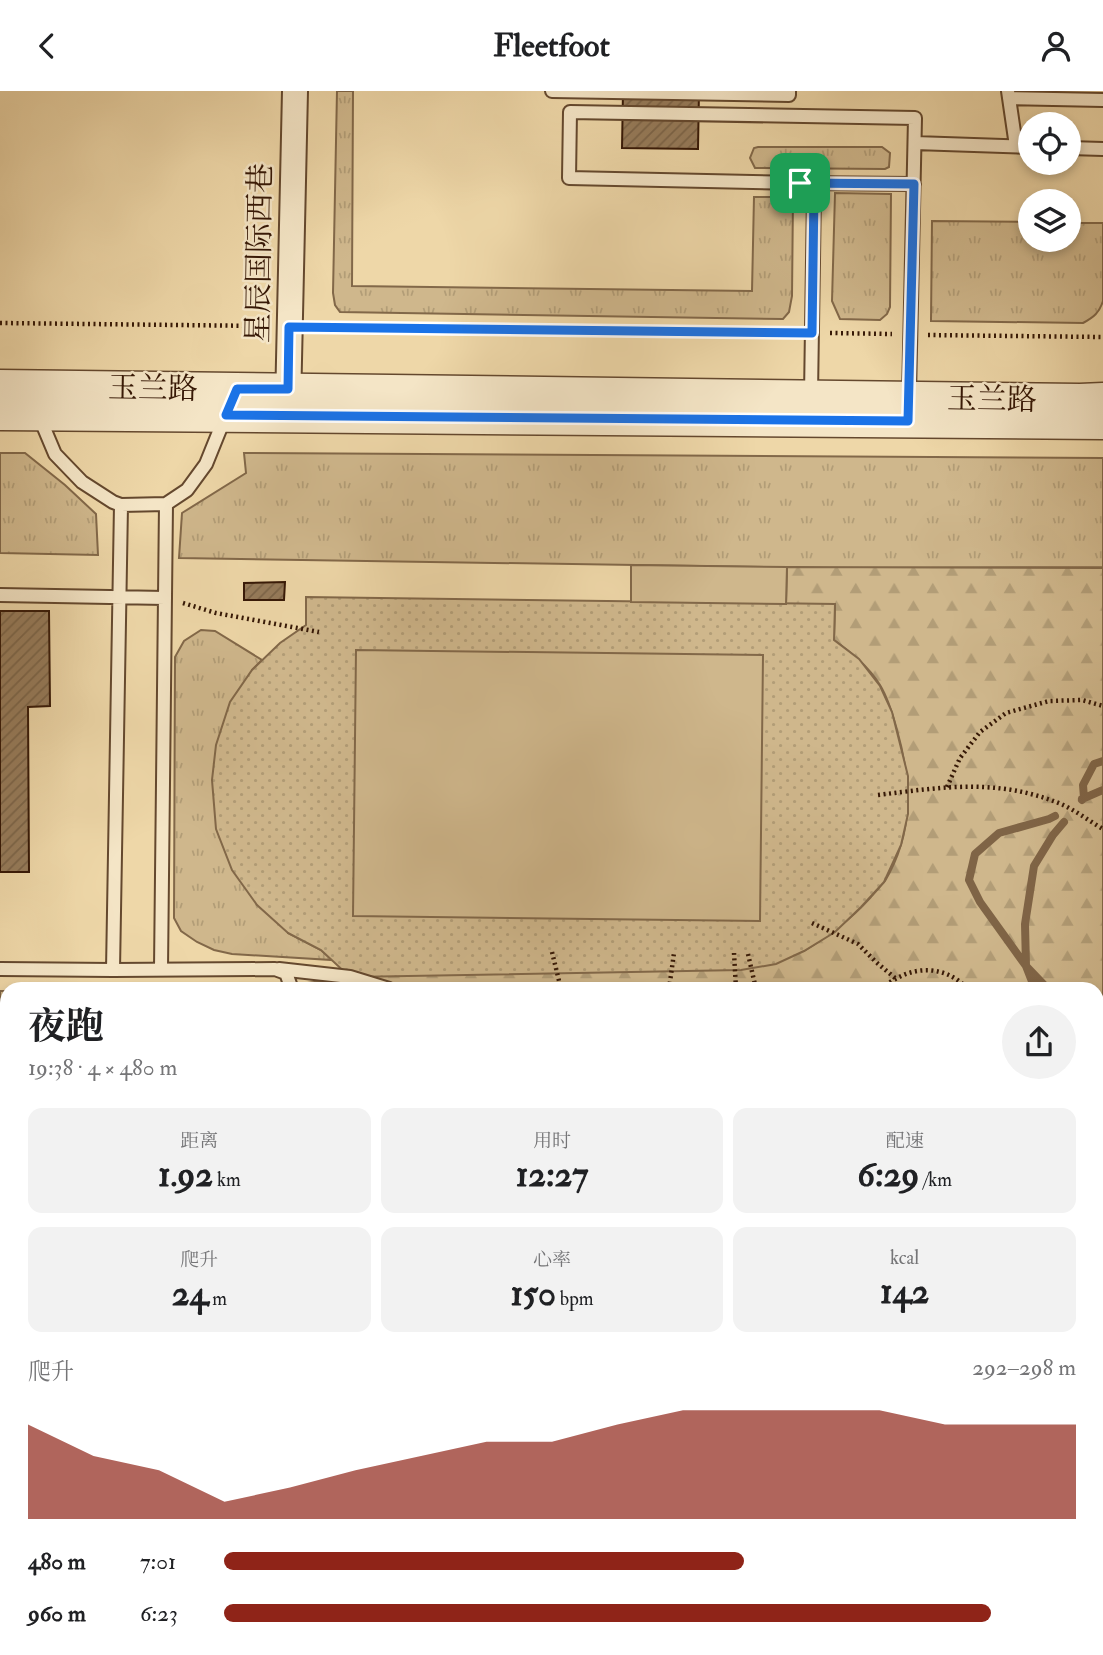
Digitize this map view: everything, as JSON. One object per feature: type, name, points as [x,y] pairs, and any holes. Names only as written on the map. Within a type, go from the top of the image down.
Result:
[{"type":"street","name":"星辰国际西巷","points":[[288,403],[295,91]]},
{"type":"street","name":"玉兰路","points":[[0,414],[26,397],[288,403],[909,409],[1103,399]]},
{"type":"street","name":"玉兰路","points":[[909,409],[1103,423]]},
{"type":"lane","points":[[552,91],[789,95],[789,91]]},
{"type":"lane","points":[[915,143],[1016,146],[1008,94],[1103,100]]},
{"type":"lane","points":[[909,409],[910,334],[914,184],[915,143],[915,118],[570,112],[569,178],[914,184]]},
{"type":"lane","points":[[1081,148],[1103,149]]},
{"type":"lane","points":[[800,183],[814,193],[811,408]]},
{"type":"lane","points":[[26,397],[55,453],[82,482],[121,505],[166,504],[187,490],[206,464],[232,402]]},
{"type":"lane","points":[[161,969],[166,504]]},
{"type":"lane","points":[[113,970],[121,505]]},
{"type":"lane","points":[[0,595],[165,598]]},
{"type":"lane","points":[[0,969],[275,969],[350,977],[366,982]]},
{"type":"lane","points":[[275,969],[286,973],[289,982]]},
{"type":"path","points":[[0,323],[1103,337]]},
{"type":"path","points":[[165,598],[216,613],[319,632]]},
{"type":"path","points":[[947,787],[960,758],[980,732],[1006,713],[1049,701],[1082,700],[1103,706]]},
{"type":"path","points":[[878,795],[978,786],[1028,793],[1063,805],[1103,829]]},
{"type":"path","points":[[812,923],[858,944],[895,978]]},
{"type":"path","points":[[552,953],[559,982]]},
{"type":"path","points":[[670,982],[674,953]]},
{"type":"path","points":[[734,953],[736,982]]},
{"type":"path","points":[[748,954],[754,982]]},
{"type":"path","points":[[890,982],[908,972],[916,971],[939,971],[959,982]]},
{"type":"green space","points":[[337,91],[353,91],[352,286],[752,291],[754,197],[793,197],[792,296],[789,312],[783,319],[340,312],[335,305],[333,293]]},
{"type":"green space","points":[[882,147],[890,153],[889,167],[755,168],[750,158],[754,148]]},
{"type":"green space","points":[[835,193],[891,194],[890,307],[880,320],[840,319],[832,301]]},
{"type":"green space","points":[[932,221],[1018,222],[1018,252],[1081,252],[1081,223],[1103,223],[1103,301],[1093,317],[1083,323],[931,321]]},
{"type":"green space","points":[[0,453],[25,453],[96,514],[98,555],[0,553]]},
{"type":"green space","points":[[244,453],[1103,458],[1103,567],[824,568],[179,558],[182,513],[246,473]]},
{"type":"green space","points":[[631,565],[787,567],[786,604],[631,602]]},
{"type":"green space","points":[[787,567],[1103,568],[1103,982],[315,982],[350,977],[804,951],[831,933],[863,906],[885,881],[894,863],[901,844],[908,807],[906,769],[894,718],[883,690],[865,666],[834,640],[835,605],[786,604]]},
{"type":"green space","points":[[306,597],[835,604],[834,640],[859,659],[880,686],[892,712],[908,776],[908,814],[901,845],[884,882],[835,932],[776,964],[741,970],[350,977],[321,950],[288,933],[257,905],[232,870],[216,829],[212,780],[216,745],[230,702],[252,670],[280,643],[306,625]]},
{"type":"green space","points":[[201,630],[215,631],[262,660],[252,670],[288,933],[321,950],[332,960],[232,954],[214,950],[181,931],[174,918],[175,657],[184,641]]},
{"type":"green space","points":[[356,650],[763,655],[760,921],[353,916]]},
{"type":"building","points":[[623,91],[699,91],[698,149],[622,148]]},
{"type":"building","points":[[285,582],[284,600],[244,600],[244,583]]},
{"type":"building","points":[[0,611],[49,611],[50,706],[28,707],[29,872],[0,872]]},
{"type":"waterway","points":[[1082,800],[1083,785],[1094,764],[1103,761]]},
{"type":"waterway","points":[[1082,799],[1103,790]]},
{"type":"waterway","points":[[1041,982],[1026,966],[980,902],[969,880],[975,854],[999,833],[1055,816]]},
{"type":"waterway","points":[[1032,982],[1026,966],[1025,924],[1034,866],[1064,822]]},
{"type":"route","points":[[800,183],[914,184],[908,421],[226,415],[237,389],[288,389],[289,327],[812,333],[814,193],[800,183]]}]
